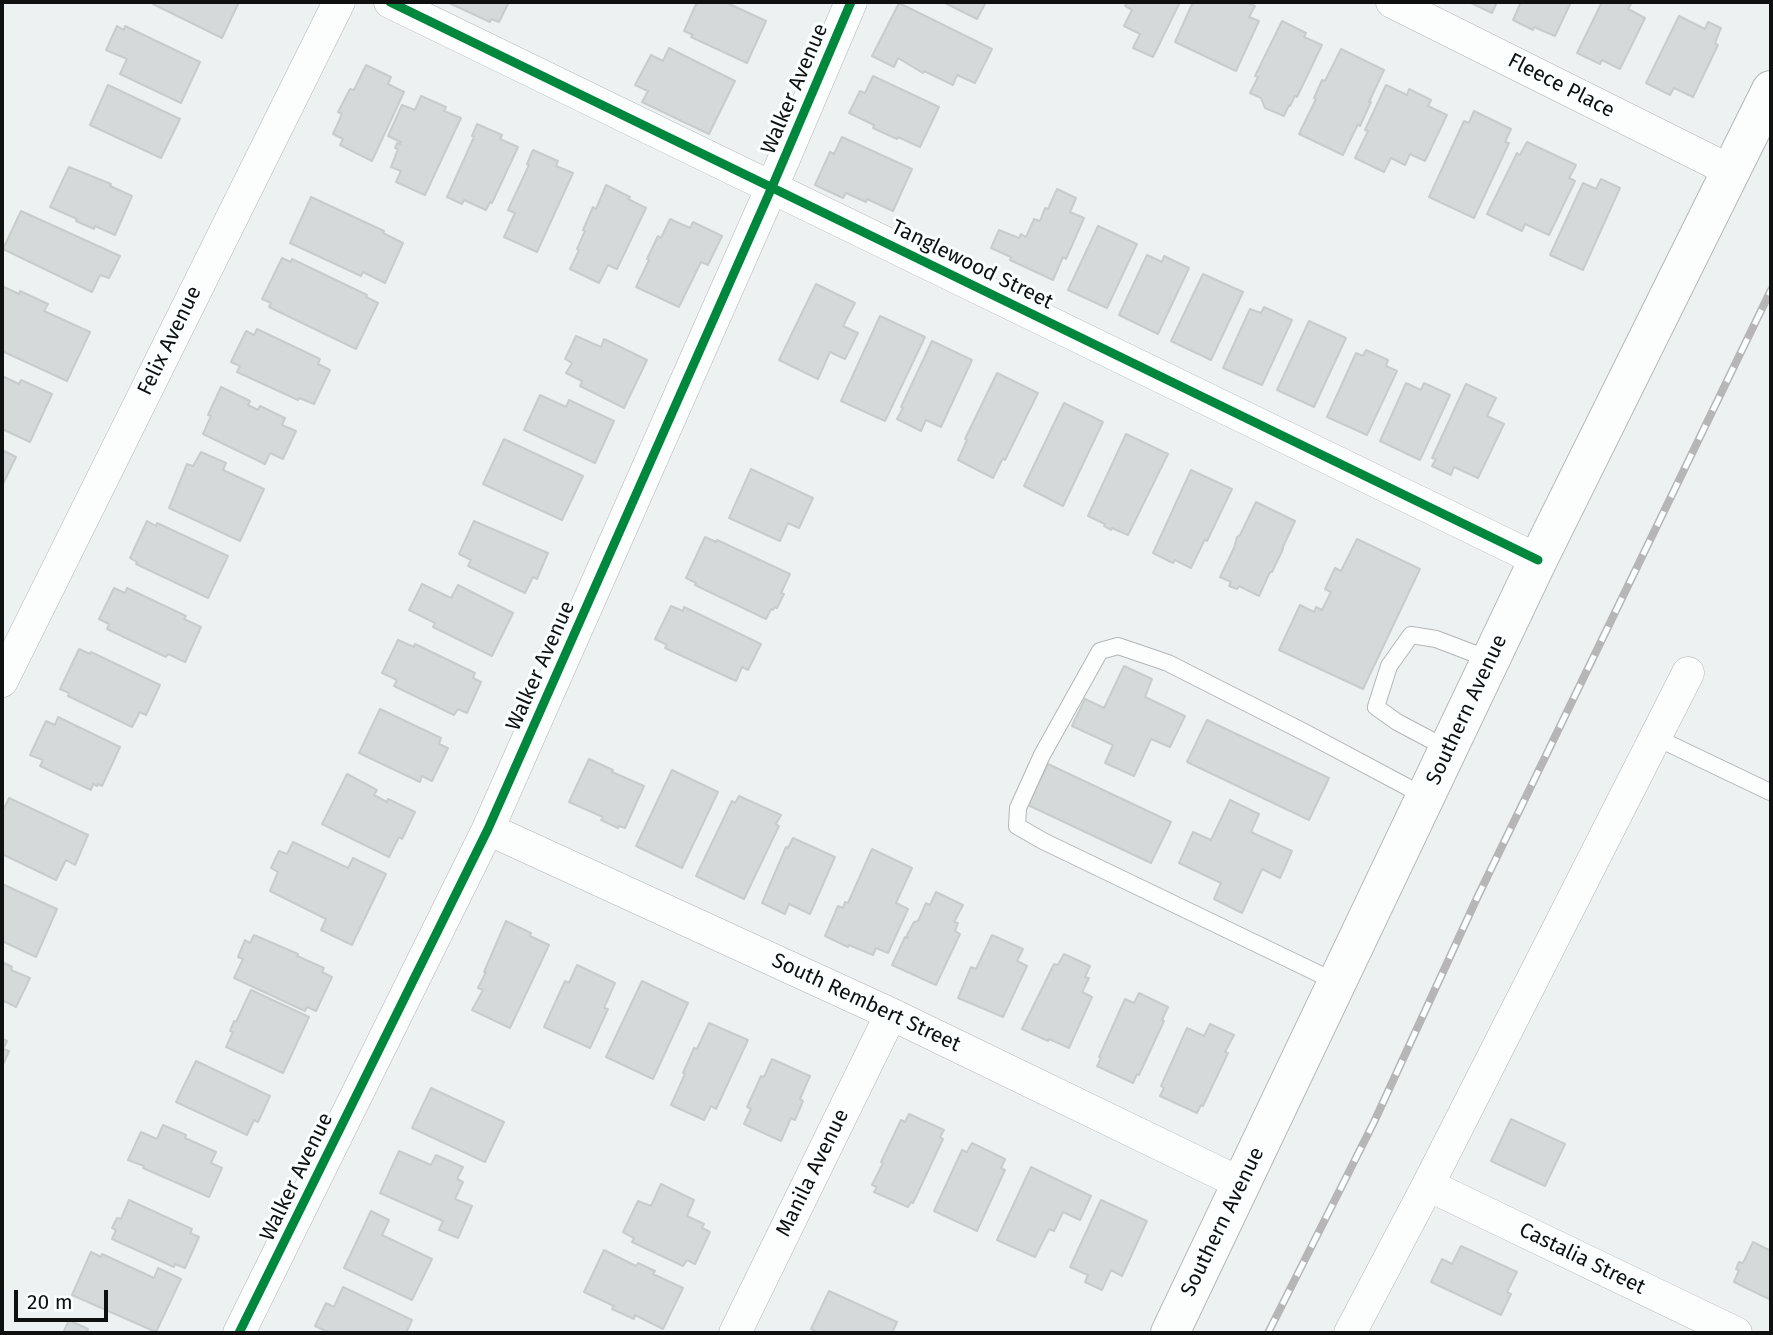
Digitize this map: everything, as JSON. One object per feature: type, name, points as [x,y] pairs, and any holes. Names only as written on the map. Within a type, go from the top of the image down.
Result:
[{"type":"main road","name":"Southern Avenue","points":[[1170,1333],[1538,560],[1771,90]]},
{"type":"street","name":"Felix Avenue","points":[[2,681],[339,2]]},
{"type":"street","name":"Tanglewood Street","points":[[390,2],[1538,560]]},
{"type":"street","name":"Walker Avenue","points":[[239,1333],[488,829],[851,2]]},
{"type":"street","name":"Fleece Place","points":[[1392,2],[1731,171]]},
{"type":"street","points":[[1350,1333],[1688,673]]},
{"type":"street","name":"South Rembert Street","points":[[488,829],[891,1014],[1242,1184]]},
{"type":"street","name":"Manila Avenue","points":[[735,1333],[891,1014]]},
{"type":"street","name":"Castalia Street","points":[[1427,1185],[1736,1333]]},
{"type":"lane","points":[[1448,749],[1397,722],[1376,707],[1389,666],[1411,635],[1436,639],[1491,660]]},
{"type":"lane","points":[[1338,983],[1102,870],[1017,826],[1018,808],[1042,755],[1100,651],[1118,646],[1168,663],[1426,797]]},
{"type":"lane","points":[[1655,737],[1770,792]]},
{"type":"building","points":[[239,2],[222,38],[153,4]]},
{"type":"building","points":[[447,2],[509,2],[499,22],[491,19],[490,22]]},
{"type":"building","points":[[697,2],[725,2],[766,21],[747,63],[691,37],[693,35],[684,31]]},
{"type":"building","points":[[943,2],[986,2],[977,19]]},
{"type":"building","points":[[1127,2],[1180,2],[1153,57],[1133,48],[1140,34],[1124,26],[1132,10],[1125,6]]},
{"type":"building","points":[[1193,2],[1245,2],[1255,6],[1249,17],[1259,21],[1236,71],[1175,42]]},
{"type":"building","points":[[1469,2],[1497,2],[1492,13]]},
{"type":"building","points":[[1521,2],[1571,2],[1555,36],[1534,27],[1533,30],[1513,20]]},
{"type":"building","points":[[1602,2],[1632,2],[1628,9],[1645,18],[1620,69],[1602,60],[1600,64],[1577,53]]},
{"type":"building","points":[[899,3],[992,49],[975,83],[957,75],[953,85],[924,71],[923,73],[898,58],[894,67],[872,56]]},
{"type":"building","points":[[1679,16],[1705,29],[1708,22],[1721,28],[1715,43],[1718,45],[1693,97],[1674,88],[1670,95],[1646,83]]},
{"type":"building","points":[[1282,21],[1306,33],[1304,37],[1322,45],[1297,97],[1295,96],[1284,116],[1265,108],[1261,98],[1250,93],[1258,77],[1255,76]]},
{"type":"building","points":[[117,26],[124,30],[125,26],[200,62],[181,103],[120,74],[127,59],[106,50]]},
{"type":"building","points":[[669,48],[735,81],[709,134],[642,102],[648,91],[635,85],[651,55],[663,61]]},
{"type":"building","points":[[1341,49],[1384,70],[1360,126],[1358,124],[1343,155],[1299,134],[1322,80],[1325,81]]},
{"type":"building","points":[[366,65],[391,77],[388,84],[404,92],[372,161],[340,145],[343,139],[333,134],[342,114],[338,112],[350,89],[354,90]]},
{"type":"building","points":[[873,76],[939,107],[920,147],[873,128],[874,125],[849,113],[860,91],[865,93]]},
{"type":"building","points":[[108,85],[180,119],[161,158],[90,125]]},
{"type":"building","points":[[1386,85],[1407,95],[1409,89],[1431,100],[1428,106],[1447,115],[1425,161],[1410,154],[1405,165],[1391,158],[1384,172],[1355,158]]},
{"type":"building","points":[[421,96],[446,107],[444,111],[461,118],[425,195],[396,182],[401,171],[391,167],[398,149],[395,148],[397,143],[401,142],[388,136],[402,105],[415,110]]},
{"type":"building","points":[[1474,111],[1511,129],[1505,142],[1509,143],[1474,218],[1429,197],[1464,121],[1469,123]]},
{"type":"building","points":[[477,124],[502,135],[500,139],[518,147],[492,203],[490,202],[486,210],[464,200],[462,204],[447,197],[474,137],[472,136]]},
{"type":"building","points":[[842,137],[912,169],[893,211],[846,193],[843,198],[815,185],[830,152],[834,154]]},
{"type":"building","points":[[1527,142],[1576,165],[1569,178],[1575,181],[1549,235],[1525,224],[1522,231],[1487,214],[1517,153],[1520,155]]},
{"type":"building","points":[[533,150],[558,161],[556,166],[573,173],[537,252],[504,237],[515,213],[508,210]]},
{"type":"building","points":[[69,167],[111,184],[110,186],[132,196],[115,235],[95,226],[94,229],[50,207]]},
{"type":"building","points":[[1601,179],[1620,188],[1583,270],[1550,255],[1583,183],[1596,189]]},
{"type":"building","points":[[606,185],[646,208],[617,269],[608,265],[599,283],[570,269],[579,250],[577,249],[585,231],[583,230]]},
{"type":"building","points":[[1057,189],[1076,198],[1070,212],[1084,218],[1066,259],[1063,257],[1053,280],[991,248],[999,230],[1019,238],[1021,234],[1026,237],[1034,219],[1040,221],[1045,208],[1048,209]]},
{"type":"building","points":[[311,197],[384,231],[383,233],[403,243],[385,283],[363,272],[361,276],[290,243]]},
{"type":"building","points":[[21,211],[120,256],[109,278],[100,275],[92,292],[3,249]]},
{"type":"building","points":[[670,219],[690,228],[693,222],[722,236],[708,265],[701,262],[679,307],[636,287],[658,236],[661,238]]},
{"type":"building","points":[[1098,226],[1137,244],[1107,308],[1068,290]]},
{"type":"building","points":[[1147,255],[1162,262],[1164,256],[1189,268],[1158,334],[1119,315]]},
{"type":"building","points":[[282,258],[291,262],[292,259],[367,295],[366,297],[378,303],[356,349],[269,307],[271,303],[262,299]]},
{"type":"building","points":[[1203,274],[1243,292],[1211,360],[1171,341]]},
{"type":"building","points":[[816,284],[855,303],[843,326],[858,333],[845,359],[830,352],[818,379],[779,360]]},
{"type":"building","points":[[4,287],[48,304],[44,311],[90,332],[67,381],[2,351]]},
{"type":"building","points":[[1264,307],[1292,320],[1262,385],[1223,368],[1250,309],[1261,313]]},
{"type":"building","points":[[880,316],[925,337],[885,421],[841,401]]},
{"type":"building","points":[[1309,321],[1346,338],[1314,407],[1277,390]]},
{"type":"building","points":[[257,329],[320,359],[318,364],[330,370],[314,404],[299,398],[298,400],[237,372],[240,366],[231,362],[246,331],[254,335]]},
{"type":"building","points":[[576,336],[601,347],[604,339],[647,360],[624,408],[580,386],[582,381],[566,373],[572,363],[565,359]]},
{"type":"building","points":[[932,341],[972,360],[941,427],[926,420],[921,431],[897,419]]},
{"type":"building","points":[[1366,350],[1388,360],[1386,366],[1397,371],[1367,435],[1327,417],[1356,353],[1363,356]]},
{"type":"building","points":[[997,373],[1038,393],[1005,460],[1003,458],[993,478],[958,460],[967,440],[965,439]]},
{"type":"building","points":[[2,376],[19,384],[21,380],[52,394],[30,442],[2,429]]},
{"type":"building","points":[[1406,383],[1421,390],[1424,383],[1450,395],[1420,460],[1380,441]]},
{"type":"building","points":[[1466,384],[1496,398],[1487,416],[1504,424],[1478,478],[1454,467],[1451,475],[1432,466],[1436,459],[1432,458]]},
{"type":"building","points":[[221,387],[250,401],[248,405],[258,410],[260,406],[285,418],[282,425],[296,431],[283,459],[270,453],[265,464],[203,434],[211,416],[208,415]]},
{"type":"building","points":[[540,395],[566,407],[569,400],[614,421],[595,463],[524,430]]},
{"type":"building","points":[[1064,403],[1103,422],[1063,506],[1024,486]]},
{"type":"building","points":[[1126,434],[1168,454],[1128,535],[1112,528],[1111,530],[1088,516]]},
{"type":"building","points":[[504,439],[583,476],[562,520],[483,484]]},
{"type":"building","points":[[2,450],[16,457],[2,486]]},
{"type":"building","points":[[201,452],[226,463],[223,470],[264,489],[240,541],[169,508],[187,464],[193,466]]},
{"type":"building","points":[[751,469],[813,498],[799,528],[788,523],[780,541],[729,518]]},
{"type":"building","points":[[1191,470],[1232,489],[1191,568],[1153,553]]},
{"type":"building","points":[[1256,502],[1295,521],[1259,596],[1239,586],[1237,589],[1229,586],[1231,582],[1220,577]]},
{"type":"building","points":[[147,521],[156,526],[157,523],[228,556],[208,598],[136,564],[137,562],[130,558]]},
{"type":"building","points":[[474,521],[548,553],[537,579],[533,577],[525,593],[468,566],[471,560],[459,554]]},
{"type":"building","points":[[705,537],[790,574],[777,608],[771,609],[766,619],[695,585],[696,583],[686,578]]},
{"type":"building","points":[[1357,539],[1420,569],[1363,689],[1279,650],[1300,605],[1314,612],[1316,607],[1322,610],[1331,592],[1325,589],[1335,568],[1341,571]]},
{"type":"building","points":[[422,584],[451,598],[458,585],[513,613],[492,656],[433,627],[435,623],[409,610]]},
{"type":"building","points":[[114,588],[125,593],[127,588],[186,616],[184,619],[201,627],[185,662],[168,654],[166,657],[107,629],[109,624],[99,619]]},
{"type":"building","points":[[671,606],[683,611],[684,607],[761,644],[748,670],[742,667],[736,681],[665,648],[667,645],[655,639]]},
{"type":"building","points":[[398,640],[414,647],[415,644],[475,673],[473,678],[481,682],[467,713],[458,709],[454,715],[394,686],[397,680],[382,673]]},
{"type":"building","points":[[79,649],[90,654],[91,652],[160,685],[146,715],[140,712],[132,727],[68,696],[69,693],[60,689]]},
{"type":"building","points":[[1124,666],[1152,679],[1145,697],[1185,716],[1170,747],[1151,739],[1134,776],[1105,763],[1113,745],[1072,726],[1085,699],[1104,708]]},
{"type":"building","points":[[380,709],[441,738],[439,744],[448,748],[432,781],[422,776],[420,782],[359,753]]},
{"type":"building","points":[[58,717],[120,747],[102,786],[93,784],[91,790],[40,766],[43,760],[30,755],[46,721],[55,725]]},
{"type":"building","points":[[1207,720],[1329,778],[1309,820],[1187,762]]},
{"type":"building","points":[[589,759],[644,786],[625,828],[618,828],[601,820],[603,817],[569,802]]},
{"type":"building","points":[[1048,764],[1171,822],[1151,863],[1028,805]]},
{"type":"building","points":[[672,770],[718,792],[682,868],[636,846]]},
{"type":"building","points":[[347,774],[377,790],[374,795],[415,812],[402,839],[399,837],[389,857],[322,824]]},
{"type":"building","points":[[739,796],[781,815],[776,824],[779,826],[744,899],[696,876],[732,801],[735,803]]},
{"type":"building","points":[[9,798],[88,835],[75,865],[66,860],[56,880],[2,854],[2,813]]},
{"type":"building","points":[[1230,800],[1259,814],[1251,832],[1292,851],[1280,878],[1262,869],[1242,913],[1214,899],[1221,883],[1179,863],[1193,832],[1211,840]]},
{"type":"building","points":[[793,838],[835,857],[810,914],[789,904],[785,914],[762,903],[786,847],[788,848]]},
{"type":"building","points":[[293,842],[348,868],[353,858],[386,874],[352,945],[321,930],[326,919],[270,891],[278,872],[271,868],[279,851],[287,854]]},
{"type":"building","points":[[872,849],[912,868],[896,903],[908,909],[888,953],[876,948],[873,955],[825,936],[838,906],[843,908],[845,902],[848,903]]},
{"type":"building","points":[[2,884],[57,909],[36,957],[2,941]]},
{"type":"building","points":[[936,892],[963,905],[954,922],[958,923],[955,931],[960,934],[936,985],[892,965],[914,922],[918,921],[926,903],[930,905]]},
{"type":"building","points":[[506,921],[549,945],[510,1028],[472,1010],[483,990],[478,988]]},
{"type":"building","points":[[254,935],[324,968],[322,972],[332,977],[316,1011],[307,1007],[305,1011],[234,978],[243,959],[238,957],[245,940],[250,943]]},
{"type":"building","points":[[992,935],[1023,949],[1017,961],[1027,966],[1003,1017],[958,998],[971,967],[976,969]]},
{"type":"building","points":[[1064,954],[1090,966],[1085,977],[1089,978],[1082,992],[1092,997],[1069,1048],[1022,1029],[1054,964],[1058,965]]},
{"type":"building","points":[[2,962],[12,967],[11,970],[30,978],[16,1007],[4,1001],[2,1006]]},
{"type":"building","points":[[577,965],[615,983],[604,1008],[608,1009],[590,1048],[544,1027],[565,981],[569,983]]},
{"type":"building","points":[[642,981],[688,1003],[653,1079],[606,1057]]},
{"type":"building","points":[[251,990],[309,1017],[283,1073],[226,1047],[233,1032],[230,1031],[234,1021],[236,1022]]},
{"type":"building","points":[[1139,993],[1168,1007],[1162,1020],[1164,1021],[1133,1083],[1097,1066],[1125,999],[1134,1003]]},
{"type":"building","points":[[709,1023],[748,1040],[716,1109],[711,1106],[704,1120],[671,1105],[694,1048],[697,1049]]},
{"type":"building","points":[[1210,1024],[1234,1035],[1203,1106],[1201,1105],[1197,1113],[1160,1096],[1164,1088],[1161,1086],[1187,1028],[1204,1036]]},
{"type":"building","points":[[2,1038],[7,1041],[3,1049],[9,1051],[2,1067]]},
{"type":"building","points":[[772,1059],[810,1076],[795,1120],[791,1118],[781,1141],[744,1124],[751,1109],[747,1107]]},
{"type":"building","points":[[196,1061],[270,1096],[258,1122],[254,1120],[247,1135],[176,1102]]},
{"type":"building","points":[[431,1088],[504,1122],[485,1162],[412,1128]]},
{"type":"building","points":[[909,1114],[944,1130],[940,1137],[943,1139],[913,1203],[908,1207],[874,1192],[877,1187],[872,1185],[901,1120],[905,1122]]},
{"type":"building","points":[[1511,1119],[1565,1144],[1545,1186],[1491,1161]]},
{"type":"building","points":[[163,1125],[216,1152],[211,1163],[222,1168],[209,1197],[128,1160],[141,1132],[157,1139]]},
{"type":"building","points":[[972,1143],[1005,1159],[1001,1168],[1005,1170],[977,1231],[934,1211],[962,1150],[967,1152]]},
{"type":"building","points":[[399,1151],[431,1165],[436,1155],[463,1167],[457,1179],[463,1182],[455,1199],[472,1206],[458,1238],[439,1230],[443,1221],[380,1193]]},
{"type":"building","points":[[1031,1167],[1091,1196],[1080,1220],[1063,1212],[1054,1231],[1049,1229],[1035,1257],[997,1240]]},
{"type":"building","points":[[661,1184],[694,1200],[687,1216],[704,1224],[702,1228],[710,1232],[695,1264],[687,1260],[683,1266],[632,1242],[634,1238],[623,1232],[638,1201],[651,1206]]},
{"type":"building","points":[[129,1200],[192,1229],[190,1233],[199,1237],[185,1268],[175,1264],[174,1267],[112,1239],[116,1230],[112,1228],[117,1218],[121,1219]]},
{"type":"building","points":[[1101,1200],[1147,1221],[1122,1276],[1111,1270],[1102,1290],[1085,1282],[1088,1275],[1070,1267]]},
{"type":"building","points":[[371,1211],[389,1220],[382,1235],[432,1259],[412,1300],[344,1268]]},
{"type":"building","points":[[1753,1242],[1771,1251],[1771,1300],[1734,1282],[1739,1262],[1743,1263]]},
{"type":"building","points":[[1461,1246],[1517,1272],[1507,1292],[1511,1294],[1501,1315],[1431,1282],[1442,1259],[1452,1264]]},
{"type":"building","points":[[604,1250],[636,1266],[638,1263],[655,1271],[653,1274],[683,1288],[663,1329],[635,1315],[634,1319],[612,1309],[614,1306],[584,1292]]},
{"type":"building","points":[[91,1252],[101,1257],[102,1254],[154,1278],[158,1268],[181,1279],[156,1332],[72,1295]]},
{"type":"building","points":[[343,1287],[412,1320],[406,1333],[330,1333],[315,1326],[326,1303],[334,1307]]},
{"type":"building","points":[[829,1291],[897,1322],[892,1333],[820,1333],[811,1329]]},
{"type":"building","points":[[69,1320],[88,1329],[87,1332],[90,1333],[63,1333]]},
{"type":"railway","points":[[1268,1333],[1374,1122],[1477,898],[1771,290]]},
{"type":"cycle path","points":[[390,2],[1538,560]]},
{"type":"cycle path","points":[[239,1333],[488,829],[851,2]]}]
